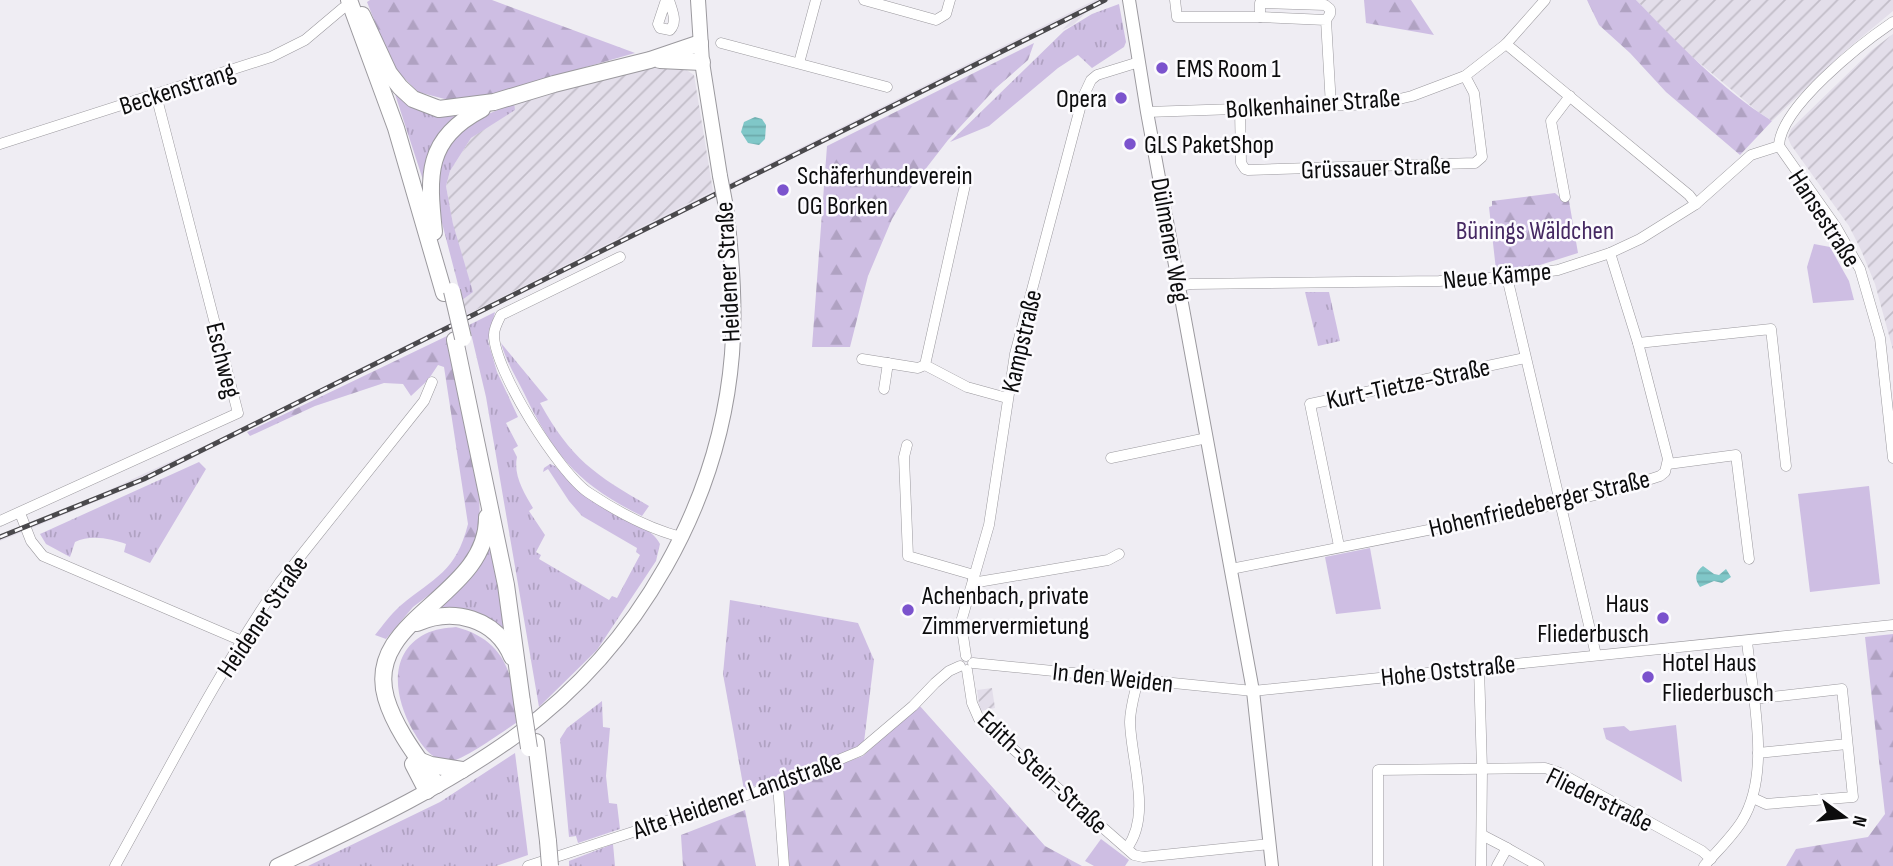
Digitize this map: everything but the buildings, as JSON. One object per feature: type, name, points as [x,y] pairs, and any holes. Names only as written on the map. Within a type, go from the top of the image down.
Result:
[{"type":"highway","points":[[353,6],[389,73],[413,99],[439,109],[494,102],[554,83],[650,60],[700,43]]},
{"type":"highway","points":[[353,6],[435,235]]},
{"type":"highway","points":[[353,6],[396,128],[448,293]]},
{"type":"highway","points":[[650,60],[702,62]]},
{"type":"highway","points":[[494,102],[468,116],[453,128],[436,153],[430,185],[435,235],[517,607],[526,699]]},
{"type":"highway","points":[[459,339],[526,699],[544,842],[550,866]]},
{"type":"highway","points":[[432,788],[421,761],[389,708],[382,680],[388,654],[405,628],[442,597],[478,558],[487,526],[485,483]]},
{"type":"highway","points":[[405,628],[431,617],[446,615],[466,616],[492,629],[510,653],[526,699]]},
{"type":"highway","points":[[407,741],[414,767],[432,788]]},
{"type":"highway","points":[[421,761],[462,769]]},
{"type":"highway","points":[[542,866],[544,842]]},
{"type":"main road","name":"Heidener Straße","points":[[277,866],[432,788],[517,735],[590,670],[624,630],[642,605],[681,537],[715,449],[729,380],[734,323],[734,288],[726,207],[702,62],[698,0]]},
{"type":"street","points":[[799,63],[816,0]]},
{"type":"street","points":[[864,0],[936,19],[946,14],[950,0]]},
{"type":"street","name":"Dülmener Weg","points":[[1129,0],[1253,691],[1272,866]]},
{"type":"street","points":[[1175,0],[1177,17],[1260,17],[1260,3],[1325,5],[1330,9],[1326,20],[1331,106]]},
{"type":"street","name":"Bolkenhainer Straße","points":[[1147,112],[1331,106],[1378,103],[1412,96],[1465,76],[1506,44],[1545,0]]},
{"type":"street","name":"Beckenstrang","points":[[0,144],[287,51],[353,6]]},
{"type":"street","points":[[1779,145],[1779,136],[1796,108],[1871,37],[1893,22]]},
{"type":"street","points":[[721,43],[887,88]]},
{"type":"street","points":[[1506,44],[1689,195],[1696,204]]},
{"type":"street","name":"Kampstraße","points":[[967,664],[961,622],[989,525],[1015,354],[1083,97],[1091,79],[1097,75],[1139,62]]},
{"type":"street","name":"Grüssauer Straße","points":[[1240,109],[1241,163],[1248,170],[1475,163],[1482,157],[1480,138],[1474,93],[1465,76]]},
{"type":"street","name":"Eschweg","points":[[0,521],[238,412],[156,95]]},
{"type":"street","points":[[1565,197],[1551,121],[1570,96]]},
{"type":"street","name":"Neue Kämpe","points":[[1180,286],[1438,281],[1507,277],[1558,270],[1610,253],[1649,234],[1696,204],[1751,155],[1779,145]]},
{"type":"street","name":"Hansestraße","points":[[1779,145],[1836,227],[1860,269],[1880,338],[1893,458]]},
{"type":"street","points":[[925,365],[968,176]]},
{"type":"street","name":"Hohenfriedeberger Straße","points":[[1231,569],[1493,518],[1620,489],[1660,476],[1668,464],[1638,343],[1610,253]]},
{"type":"street","points":[[620,257],[501,315],[494,333],[497,355],[543,441],[563,468],[588,492],[654,529],[681,537]]},
{"type":"street","points":[[1507,277],[1596,655]]},
{"type":"street","points":[[1638,343],[1771,329],[1786,466]]},
{"type":"street","name":"Kurt-Tietze-Straße","points":[[1339,546],[1310,404],[1525,358]]},
{"type":"street","points":[[862,359],[918,368],[925,365]]},
{"type":"street","points":[[884,389],[888,363]]},
{"type":"street","points":[[925,365],[967,387],[1007,398]]},
{"type":"street","name":"Heidener Straße","points":[[115,866],[242,641],[280,582],[424,401],[432,382]]},
{"type":"street","points":[[1111,457],[1207,438]]},
{"type":"street","points":[[907,444],[904,457],[908,556],[978,582],[1108,560],[1119,554]]},
{"type":"street","points":[[1668,464],[1736,455],[1749,559]]},
{"type":"street","points":[[20,513],[31,541],[43,556],[242,641]]},
{"type":"street","name":"Hohe Oststraße","points":[[1253,691],[1893,625]]},
{"type":"street","points":[[1707,862],[1742,820],[1757,783],[1758,753],[1746,641]]},
{"type":"street","name":"In den Weiden","points":[[967,664],[1253,691]]},
{"type":"street","name":"Alte Heidener Landstraße","points":[[528,866],[778,785],[860,751],[914,706],[943,676],[967,664]]},
{"type":"street","name":"Edith-Stein-Straße","points":[[967,664],[972,704],[979,719],[1134,855],[1143,857],[1270,844]]},
{"type":"street","points":[[1479,667],[1481,866]]},
{"type":"street","points":[[1127,848],[1134,839],[1140,817],[1130,718],[1138,679]]},
{"type":"street","points":[[1753,699],[1842,689],[1853,797],[1766,804],[1753,798]]},
{"type":"street","points":[[1758,753],[1847,744]]},
{"type":"street","name":"Fliederstraße","points":[[1378,866],[1378,770],[1545,768],[1560,773],[1702,852],[1707,862]]},
{"type":"street","points":[[778,785],[784,866]]},
{"type":"street","points":[[1482,835],[1539,866]]},
{"type":"street","points":[[1497,866],[1507,848]]},
{"type":"shaded area","points":[[1095,0],[1110,0],[1089,10],[1073,25],[1062,30],[1074,18],[146,481],[0,541],[0,535],[83,502],[217,440]]},
{"type":"shaded area","points":[[1636,0],[1893,0],[1893,11],[1845,51],[1772,121],[1684,50]]},
{"type":"shaded area","points":[[1893,34],[1893,350],[1875,284],[1861,250],[1849,226],[1788,138],[1791,129],[1801,119],[1872,50]]},
{"type":"shaded area","points":[[660,66],[685,69],[694,75],[713,191],[466,315],[446,186],[450,171],[471,138],[500,118],[514,104],[591,80]]},
{"type":"shaded area","points":[[992,688],[995,708],[980,711],[977,690]]},
{"type":"green space","points":[[492,0],[635,53],[460,103],[418,92],[392,66],[367,2]]},
{"type":"green space","points":[[1364,0],[1411,0],[1434,35],[1366,23]]},
{"type":"green space","points":[[1587,0],[1636,0],[1718,80],[1772,121],[1740,155],[1666,92],[1630,53],[1599,25]]},
{"type":"green space","points":[[1119,4],[1126,42],[1124,47],[1092,68],[1078,55],[1058,68],[989,126],[950,142],[1064,31],[1092,14]]},
{"type":"green space","points":[[1034,43],[1028,60],[996,88],[948,140],[910,189],[892,219],[868,276],[850,347],[812,347],[827,146]]},
{"type":"green space","points":[[394,91],[461,113],[426,180],[423,180]]},
{"type":"green space","points":[[514,103],[515,110],[471,138],[450,171],[446,186],[453,224],[473,292],[462,300],[435,196],[437,169],[456,132],[467,123]]},
{"type":"green space","name":"Bünings Wäldchen","points":[[1555,193],[1564,201],[1569,201],[1578,253],[1540,265],[1496,270],[1489,207],[1492,206],[1492,201]]},
{"type":"green space","points":[[1814,244],[1830,247],[1849,281],[1854,300],[1813,303],[1807,267]]},
{"type":"green space","points":[[1305,292],[1329,292],[1340,341],[1318,346]]},
{"type":"green space","points":[[495,312],[488,341],[497,372],[518,417],[506,423],[518,446],[513,449],[517,457],[520,484],[533,508],[529,511],[545,535],[536,552],[541,555],[539,559],[609,600],[612,596],[617,598],[640,555],[636,552],[637,548],[582,516],[548,469],[543,472],[550,464],[596,503],[641,526],[660,544],[656,561],[597,650],[539,707],[486,397],[469,325]]},
{"type":"green space","points":[[447,336],[479,484],[480,527],[475,548],[457,574],[413,607],[386,639],[375,635],[397,609],[443,572],[457,553],[468,524],[444,367],[438,365],[428,380],[411,396],[403,384],[384,383],[315,406],[250,436],[247,432]]},
{"type":"green space","points":[[501,343],[548,400],[540,403],[574,452],[599,475],[649,506],[642,516],[601,493],[558,451],[535,415],[508,363]]},
{"type":"green space","points":[[199,462],[206,469],[150,563],[124,552],[126,544],[101,538],[75,542],[70,557],[46,544],[40,534]]},
{"type":"green space","points":[[1869,486],[1880,584],[1810,592],[1798,494]]},
{"type":"green space","points":[[490,542],[508,634],[427,613],[472,574]]},
{"type":"green space","points":[[1370,548],[1381,609],[1336,614],[1325,557]]},
{"type":"green space","points":[[730,600],[858,623],[874,660],[864,742],[847,753],[744,790],[723,674]]},
{"type":"green space","points":[[456,627],[473,633],[497,651],[510,676],[516,723],[456,760],[444,761],[427,751],[412,729],[402,704],[398,677],[405,653],[413,643],[429,632]]},
{"type":"green space","points":[[1893,634],[1893,866],[1786,866],[1796,849],[1868,837],[1885,814],[1865,637]]},
{"type":"green space","points":[[602,701],[603,727],[610,728],[606,776],[609,803],[617,804],[620,829],[578,843],[576,836],[569,837],[560,739],[567,728]]},
{"type":"green space","points":[[919,705],[1045,846],[1082,866],[788,866],[782,786],[863,756]]},
{"type":"green space","points":[[1676,725],[1682,782],[1606,739],[1603,728],[1624,726],[1630,731]]},
{"type":"green space","points":[[515,753],[528,855],[496,866],[308,866],[440,802]]},
{"type":"green space","points":[[745,810],[756,866],[683,866],[681,835]]},
{"type":"green space","points":[[1101,839],[1129,860],[1125,866],[1094,866],[1085,861]]},
{"type":"green space","points":[[613,844],[615,866],[569,866],[569,861]]},
{"type":"water","points":[[755,117],[762,119],[766,125],[765,139],[759,145],[748,143],[741,132],[744,122]]},
{"type":"water","points":[[1703,566],[1719,575],[1726,569],[1731,577],[1722,583],[1714,581],[1700,587],[1696,576]]},
{"type":"railway","points":[[0,537],[144,479],[1105,0]]},
{"type":"place","name":"EMS Room 1","points":[[1162,68]]},
{"type":"place","name":"Opera","points":[[1121,98]]},
{"type":"place","name":"GLS PaketShop","points":[[1130,144]]},
{"type":"place","name":"Schäferhundeverein OG Borken","points":[[783,190]]},
{"type":"place","name":"Achenbach, private Zimmervermietung","points":[[908,610]]},
{"type":"place","name":"Haus Fliederbusch","points":[[1663,618]]},
{"type":"place","name":"Hotel Haus Fliederbusch","points":[[1648,677]]}]
